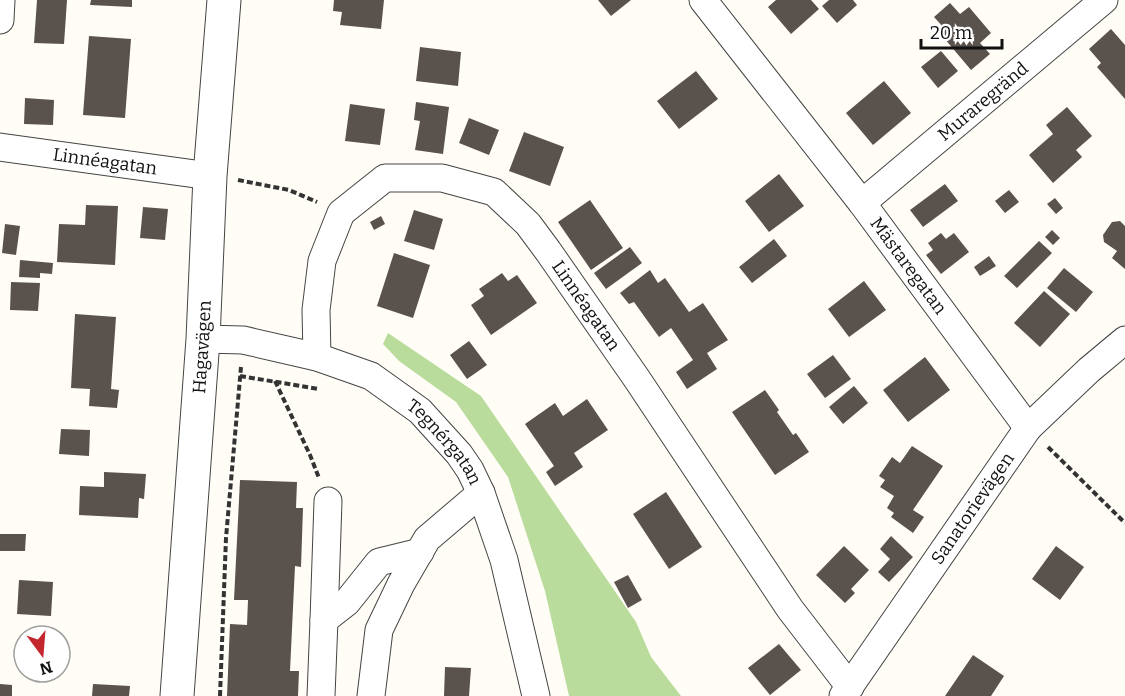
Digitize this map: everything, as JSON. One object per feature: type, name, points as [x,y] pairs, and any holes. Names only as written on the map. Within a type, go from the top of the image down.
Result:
[{"type":"street","points":[[0,20],[1,0]]},
{"type":"street","name":"Hagavägen","points":[[177,696],[203,339],[210,176],[224,0]]},
{"type":"street","name":"Mästaregatan","points":[[703,0],[862,204],[1028,428]]},
{"type":"street","name":"Muraregränd","points":[[862,204],[1104,0]]},
{"type":"street","name":"Linnéagatan","points":[[0,147],[210,176]]},
{"type":"street","name":"Linnéagatan","points":[[340,213],[385,178],[442,178],[494,192],[528,224],[637,379],[847,692]]},
{"type":"street","points":[[317,357],[316,310],[322,261],[340,213]]},
{"type":"street","name":"Tegnérgatan","points":[[203,339],[243,340],[317,357],[371,376],[420,411],[459,454],[481,493],[504,560],[536,696]]},
{"type":"street","name":"Sanatorievägen","points":[[847,692],[1028,428],[1089,370],[1125,340]]},
{"type":"street","points":[[371,696],[379,630],[401,584],[427,539],[481,493]]},
{"type":"street","points":[[321,696],[328,501]]},
{"type":"street","points":[[324,620],[346,602],[379,562],[420,552]]},
{"type":"path","points":[[210,176],[289,190],[340,213]]},
{"type":"path","points":[[220,696],[226,538],[243,340]]},
{"type":"path","points":[[240,376],[327,390]]},
{"type":"path","points":[[275,381],[310,455],[328,501]]},
{"type":"path","points":[[1028,428],[1125,523]]},
{"type":"green space","points":[[388,333],[481,396],[636,622],[651,657],[681,696],[569,696],[545,591],[508,477],[456,402],[399,361],[383,344]]},
{"type":"building","points":[[37,0],[67,0],[64,44],[34,43]]},
{"type":"building","points":[[91,0],[132,0],[132,7],[90,5]]},
{"type":"building","points":[[334,0],[384,0],[381,29],[340,25],[342,12],[333,11]]},
{"type":"building","points":[[598,0],[631,0],[611,16]]},
{"type":"building","points":[[776,0],[811,0],[819,9],[791,34],[768,7]]},
{"type":"building","points":[[829,0],[853,0],[857,5],[837,23],[822,6]]},
{"type":"building","points":[[950,3],[960,14],[969,7],[991,33],[980,43],[990,54],[971,70],[939,32],[944,28],[934,17]]},
{"type":"building","points":[[1111,29],[1125,45],[1125,99],[1097,67],[1101,63],[1089,49]]},
{"type":"building","points":[[89,36],[131,39],[125,118],[83,115]]},
{"type":"building","points":[[420,47],[461,52],[458,86],[416,81]]},
{"type":"building","points":[[941,51],[958,71],[938,88],[921,67]]},
{"type":"building","points":[[696,71],[718,99],[679,129],[657,101]]},
{"type":"building","points":[[884,81],[911,113],[873,145],[846,113]]},
{"type":"building","points":[[25,98],[54,100],[53,125],[24,124]]},
{"type":"building","points":[[416,102],[449,107],[443,154],[415,150],[420,121],[414,120]]},
{"type":"building","points":[[350,104],[385,109],[380,145],[345,141]]},
{"type":"building","points":[[1067,107],[1092,136],[1076,150],[1082,157],[1053,183],[1029,155],[1053,134],[1046,125]]},
{"type":"building","points":[[469,118],[499,130],[489,155],[459,143]]},
{"type":"building","points":[[524,132],[564,147],[550,186],[509,171]]},
{"type":"building","points":[[779,174],[804,206],[769,232],[745,201]]},
{"type":"building","points":[[945,184],[958,201],[923,227],[910,210]]},
{"type":"building","points":[[1009,190],[1019,202],[1005,213],[995,201]]},
{"type":"building","points":[[1055,198],[1063,208],[1056,214],[1047,204]]},
{"type":"building","points":[[590,200],[623,248],[591,270],[558,222]]},
{"type":"building","points":[[86,205],[118,206],[115,265],[57,262],[59,224],[85,225]]},
{"type":"building","points":[[143,207],[168,209],[165,240],[140,238]]},
{"type":"building","points":[[414,210],[443,219],[434,250],[404,241]]},
{"type":"building","points":[[381,216],[385,224],[374,230],[370,222]]},
{"type":"building","points":[[1120,221],[1125,226],[1125,269],[1112,258],[1117,251],[1104,242],[1103,235],[1112,222]]},
{"type":"building","points":[[5,224],[20,226],[16,255],[2,253]]},
{"type":"building","points":[[1052,230],[1060,238],[1053,245],[1045,237]]},
{"type":"building","points":[[941,233],[946,239],[954,233],[969,252],[941,274],[926,255],[933,250],[928,243]]},
{"type":"building","points":[[774,239],[787,256],[752,283],[739,267]]},
{"type":"building","points":[[1039,241],[1052,253],[1017,288],[1004,276]]},
{"type":"building","points":[[630,247],[642,263],[606,289],[594,273]]},
{"type":"building","points":[[394,253],[430,265],[413,318],[377,306]]},
{"type":"building","points":[[989,256],[996,266],[980,276],[974,267]]},
{"type":"building","points":[[20,260],[53,263],[52,274],[40,273],[40,278],[19,277]]},
{"type":"building","points":[[1064,268],[1093,292],[1076,312],[1047,288]]},
{"type":"building","points":[[650,270],[658,283],[665,278],[689,312],[703,303],[728,340],[707,353],[717,369],[687,389],[676,372],[693,360],[671,328],[659,337],[634,302],[629,304],[620,293]]},
{"type":"building","points":[[502,273],[508,281],[517,275],[537,303],[491,335],[471,305],[484,296],[479,289]]},
{"type":"building","points":[[864,281],[886,310],[849,337],[828,309]]},
{"type":"building","points":[[11,282],[40,283],[38,311],[10,310]]},
{"type":"building","points":[[1044,291],[1070,314],[1040,347],[1014,323]]},
{"type":"building","points":[[75,314],[116,317],[111,389],[119,390],[117,408],[89,406],[90,389],[71,388]]},
{"type":"building","points":[[469,341],[487,365],[467,379],[450,355]]},
{"type":"building","points":[[833,355],[851,379],[825,398],[807,374]]},
{"type":"building","points":[[925,357],[950,390],[908,422],[883,390]]},
{"type":"building","points":[[854,386],[868,403],[843,424],[829,407]]},
{"type":"building","points":[[765,390],[793,435],[796,433],[809,452],[775,475],[732,412]]},
{"type":"building","points":[[587,399],[608,430],[574,453],[583,467],[555,486],[546,472],[554,466],[525,424],[555,403],[563,416]]},
{"type":"building","points":[[61,429],[90,430],[89,456],[59,454]]},
{"type":"building","points":[[912,446],[943,466],[913,510],[924,517],[913,533],[891,517],[894,513],[887,508],[894,496],[880,487],[885,480],[879,476],[892,457],[900,463]]},
{"type":"building","points":[[104,472],[146,474],[144,499],[139,498],[138,518],[79,515],[80,486],[104,487]]},
{"type":"building","points":[[240,480],[297,482],[296,508],[303,508],[301,567],[295,566],[290,671],[299,671],[298,696],[227,696],[230,624],[247,625],[248,600],[234,600]]},
{"type":"building","points":[[666,492],[702,547],[669,569],[633,514]]},
{"type":"building","points":[[0,534],[26,534],[25,551],[0,551]]},
{"type":"building","points":[[891,536],[913,557],[889,582],[878,572],[890,559],[880,549]]},
{"type":"building","points":[[844,546],[869,570],[851,589],[855,593],[845,603],[816,575]]},
{"type":"building","points":[[1056,546],[1084,567],[1060,600],[1032,579]]},
{"type":"building","points":[[628,575],[642,600],[628,608],[614,582]]},
{"type":"building","points":[[19,580],[53,582],[51,616],[17,614]]},
{"type":"building","points":[[779,644],[801,670],[770,695],[748,668]]},
{"type":"building","points":[[973,655],[1004,676],[991,696],[945,696]]},
{"type":"building","points":[[445,667],[471,668],[469,696],[444,696]]},
{"type":"building","points":[[0,684],[12,685],[12,696],[0,696]]},
{"type":"building","points":[[93,684],[130,686],[129,696],[92,696]]}]
